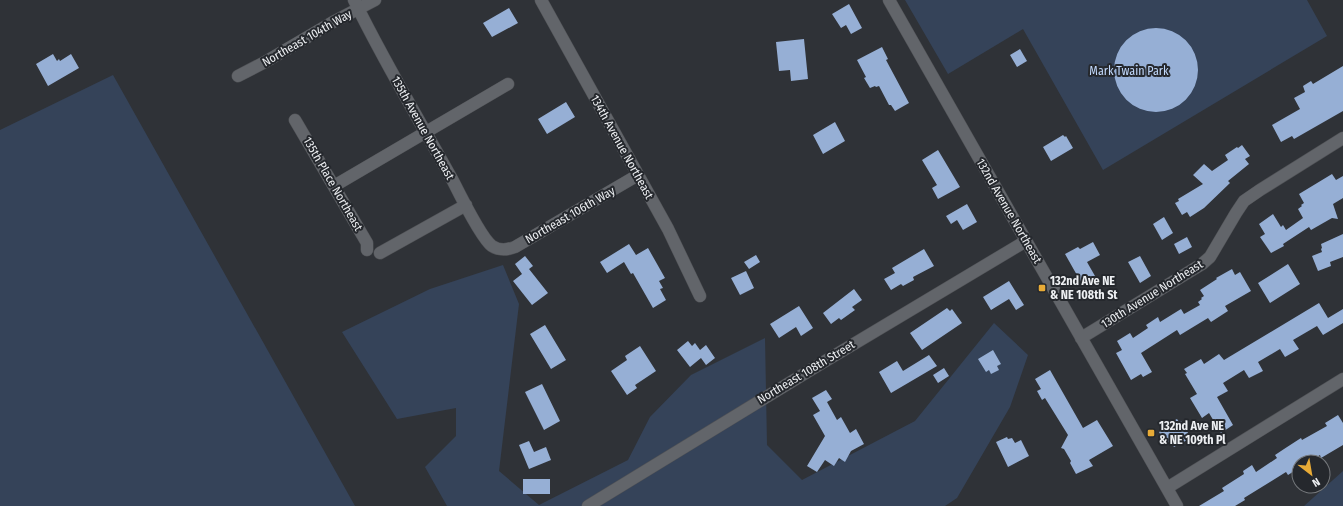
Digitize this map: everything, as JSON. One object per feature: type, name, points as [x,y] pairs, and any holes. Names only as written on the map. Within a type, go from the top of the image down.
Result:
[{"type":"street","name":"Northeast 104th Way","points":[[238,76],[333,22],[356,4],[375,0]]},
{"type":"street","name":"134th Avenue Northeast","points":[[541,0],[668,229],[700,296]]},
{"type":"street","name":"132nd Avenue Northeast","points":[[889,0],[1177,506]]},
{"type":"street","name":"135th Avenue Northeast","points":[[356,4],[485,239],[491,246],[500,250]]},
{"type":"street","points":[[334,186],[508,84]]},
{"type":"street","name":"135th Place Northeast","points":[[295,120],[366,243],[367,250]]},
{"type":"street","name":"130th Avenue Northeast","points":[[1081,338],[1202,264],[1210,257],[1244,201],[1343,138]]},
{"type":"street","name":"Northeast 106th Way","points":[[500,250],[515,247],[638,175]]},
{"type":"street","points":[[380,253],[466,205]]},
{"type":"street","name":"Northeast 108th Street","points":[[588,506],[815,367],[1026,241]]},
{"type":"street","points":[[1167,488],[1343,379]]},
{"type":"green space","name":"Mark Twain Park","points":[[905,0],[1307,0],[1327,36],[1103,170],[1023,29],[948,74]]},
{"type":"green space","points":[[113,75],[355,506],[0,506],[0,130]]},
{"type":"green space","points":[[503,265],[519,304],[499,471],[539,505],[628,460],[650,417],[691,375],[765,338],[767,445],[802,480],[915,421],[994,323],[1028,355],[1010,407],[957,498],[945,506],[447,506],[425,467],[456,436],[456,408],[397,419],[342,332],[430,289]]},
{"type":"green space","points":[[1343,471],[1343,506],[1304,506],[1317,494],[1331,494],[1331,482]]},
{"type":"building","points":[[849,4],[862,28],[851,34],[846,25],[841,28],[832,14]]},
{"type":"building","points":[[509,8],[518,23],[492,37],[483,23]]},
{"type":"building","points":[[1148,28],[1164,28],[1180,35],[1191,46],[1198,62],[1198,78],[1195,86],[1186,100],[1180,105],[1164,112],[1148,112],[1132,105],[1121,94],[1114,78],[1114,62],[1121,46],[1132,35]]},
{"type":"building","points":[[804,39],[808,79],[791,81],[790,70],[779,71],[776,42]]},
{"type":"building","points":[[882,47],[888,59],[886,60],[909,103],[895,111],[891,105],[889,105],[879,86],[870,88],[864,78],[866,77],[857,60]]},
{"type":"building","points":[[1020,49],[1027,61],[1017,67],[1010,55]]},
{"type":"building","points":[[53,54],[57,61],[59,59],[60,61],[71,54],[79,68],[48,86],[36,64]]},
{"type":"building","points":[[1343,66],[1343,111],[1294,139],[1292,136],[1281,142],[1272,125],[1300,109],[1294,98],[1305,92],[1303,86],[1311,81],[1313,84]]},
{"type":"building","points":[[566,102],[575,117],[547,134],[538,119]]},
{"type":"building","points":[[835,122],[845,141],[823,154],[813,135]]},
{"type":"building","points":[[1063,135],[1065,137],[1066,136],[1073,148],[1051,161],[1043,147]]},
{"type":"building","points":[[1242,145],[1250,156],[1245,159],[1249,164],[1228,181],[1230,183],[1204,208],[1190,217],[1187,212],[1182,215],[1175,203],[1179,201],[1178,199],[1203,184],[1193,175],[1204,164],[1212,171],[1228,160],[1225,155]]},
{"type":"building","points":[[938,150],[960,187],[938,199],[932,188],[937,185],[922,160]]},
{"type":"building","points":[[1332,174],[1336,180],[1343,176],[1343,198],[1333,204],[1338,219],[1332,218],[1311,230],[1309,227],[1283,244],[1284,246],[1271,253],[1260,237],[1265,234],[1259,224],[1273,214],[1281,227],[1283,225],[1286,230],[1303,218],[1298,209],[1304,203],[1299,194]]},
{"type":"building","points":[[967,204],[977,222],[963,230],[957,220],[951,224],[946,216]]},
{"type":"building","points":[[1164,217],[1173,233],[1162,240],[1153,224]]},
{"type":"building","points":[[1343,234],[1343,257],[1330,262],[1331,266],[1318,271],[1312,256],[1322,252],[1321,244]]},
{"type":"building","points":[[1187,237],[1192,247],[1179,254],[1174,244]]},
{"type":"building","points":[[1093,242],[1100,255],[1087,262],[1095,276],[1082,284],[1065,254],[1078,247],[1080,249]]},
{"type":"building","points":[[629,244],[636,255],[648,248],[665,278],[659,281],[663,288],[660,289],[666,300],[653,308],[633,273],[631,274],[624,262],[607,273],[600,262]]},
{"type":"building","points":[[924,249],[934,266],[913,277],[914,280],[903,286],[901,284],[891,290],[884,279],[895,273],[892,268]]},
{"type":"building","points":[[756,255],[760,262],[749,269],[744,262]]},
{"type":"building","points":[[525,256],[533,266],[529,269],[548,293],[532,305],[513,281],[522,274],[515,264]]},
{"type":"building","points":[[1140,256],[1151,276],[1140,283],[1128,262]]},
{"type":"building","points":[[1288,264],[1300,284],[1270,303],[1258,283]]},
{"type":"building","points":[[1232,269],[1235,275],[1240,272],[1251,291],[1225,306],[1228,311],[1211,322],[1208,318],[1180,335],[1177,330],[1141,353],[1152,372],[1143,377],[1141,374],[1131,380],[1116,353],[1122,350],[1117,341],[1130,333],[1133,338],[1148,328],[1146,325],[1158,317],[1160,322],[1181,309],[1184,314],[1200,305],[1198,302],[1204,296],[1200,290],[1217,279],[1216,278]]},
{"type":"building","points":[[746,271],[754,288],[740,295],[731,278]]},
{"type":"building","points":[[1009,281],[1024,305],[1016,310],[1009,299],[991,310],[983,297]]},
{"type":"building","points":[[854,289],[862,300],[852,307],[855,310],[841,320],[839,318],[831,324],[823,313]]},
{"type":"building","points":[[1319,303],[1328,318],[1343,309],[1343,323],[1323,335],[1317,326],[1293,340],[1299,349],[1285,357],[1280,349],[1258,362],[1263,371],[1249,378],[1244,370],[1223,383],[1228,391],[1217,397],[1233,425],[1221,433],[1209,413],[1202,418],[1190,398],[1197,394],[1185,374],[1187,373],[1184,369],[1201,359],[1204,364],[1219,354],[1224,360]]},
{"type":"building","points":[[799,306],[813,328],[801,336],[796,327],[779,338],[770,324]]},
{"type":"building","points":[[947,308],[950,311],[952,309],[962,323],[922,350],[910,333]]},
{"type":"building","points":[[545,325],[566,360],[551,369],[530,334]]},
{"type":"building","points":[[688,341],[692,346],[695,343],[700,350],[706,345],[715,358],[706,365],[701,358],[690,367],[677,350]]},
{"type":"building","points":[[640,346],[656,371],[635,385],[637,388],[627,395],[611,371],[627,360],[625,356]]},
{"type":"building","points":[[993,350],[1001,364],[997,366],[999,370],[991,374],[989,370],[986,372],[978,359]]},
{"type":"building","points":[[929,355],[937,366],[891,393],[879,372],[897,361],[903,371]]},
{"type":"building","points":[[944,368],[949,376],[938,383],[933,375]]},
{"type":"building","points":[[1050,370],[1083,428],[1097,420],[1113,446],[1089,460],[1093,466],[1076,474],[1070,463],[1071,461],[1064,449],[1061,448],[1068,435],[1045,398],[1042,400],[1037,391],[1041,389],[1035,379]]},
{"type":"building","points":[[542,384],[560,421],[544,430],[525,392]]},
{"type":"building","points":[[826,390],[832,399],[827,402],[837,420],[841,417],[850,433],[856,429],[864,444],[851,451],[845,462],[839,458],[834,466],[825,460],[817,472],[807,466],[825,436],[813,415],[820,411],[812,398]]},
{"type":"building","points":[[1338,415],[1343,423],[1343,445],[1328,454],[1291,454],[1291,473],[1288,475],[1286,472],[1244,498],[1245,500],[1235,506],[1199,506],[1224,491],[1222,488],[1244,474],[1243,471],[1252,465],[1256,472],[1277,458],[1275,455],[1301,438],[1302,440],[1327,426],[1325,423]]},
{"type":"building","points":[[1177,419],[1179,422],[1181,421],[1191,438],[1174,447],[1171,442],[1166,445],[1159,432],[1165,429],[1163,427]]},
{"type":"building","points":[[1007,437],[1008,439],[1012,438],[1015,443],[1021,440],[1029,456],[1008,467],[996,442]]},
{"type":"building","points":[[529,441],[534,452],[546,447],[551,460],[529,469],[519,445]]},
{"type":"building","points":[[523,479],[550,479],[550,494],[523,494]]},
{"type":"place","name":"132nd Ave NE & NE 108th St","points":[[1042,288]]},
{"type":"place","name":"132nd Ave NE & NE 109th Pl","points":[[1151,433]]}]
